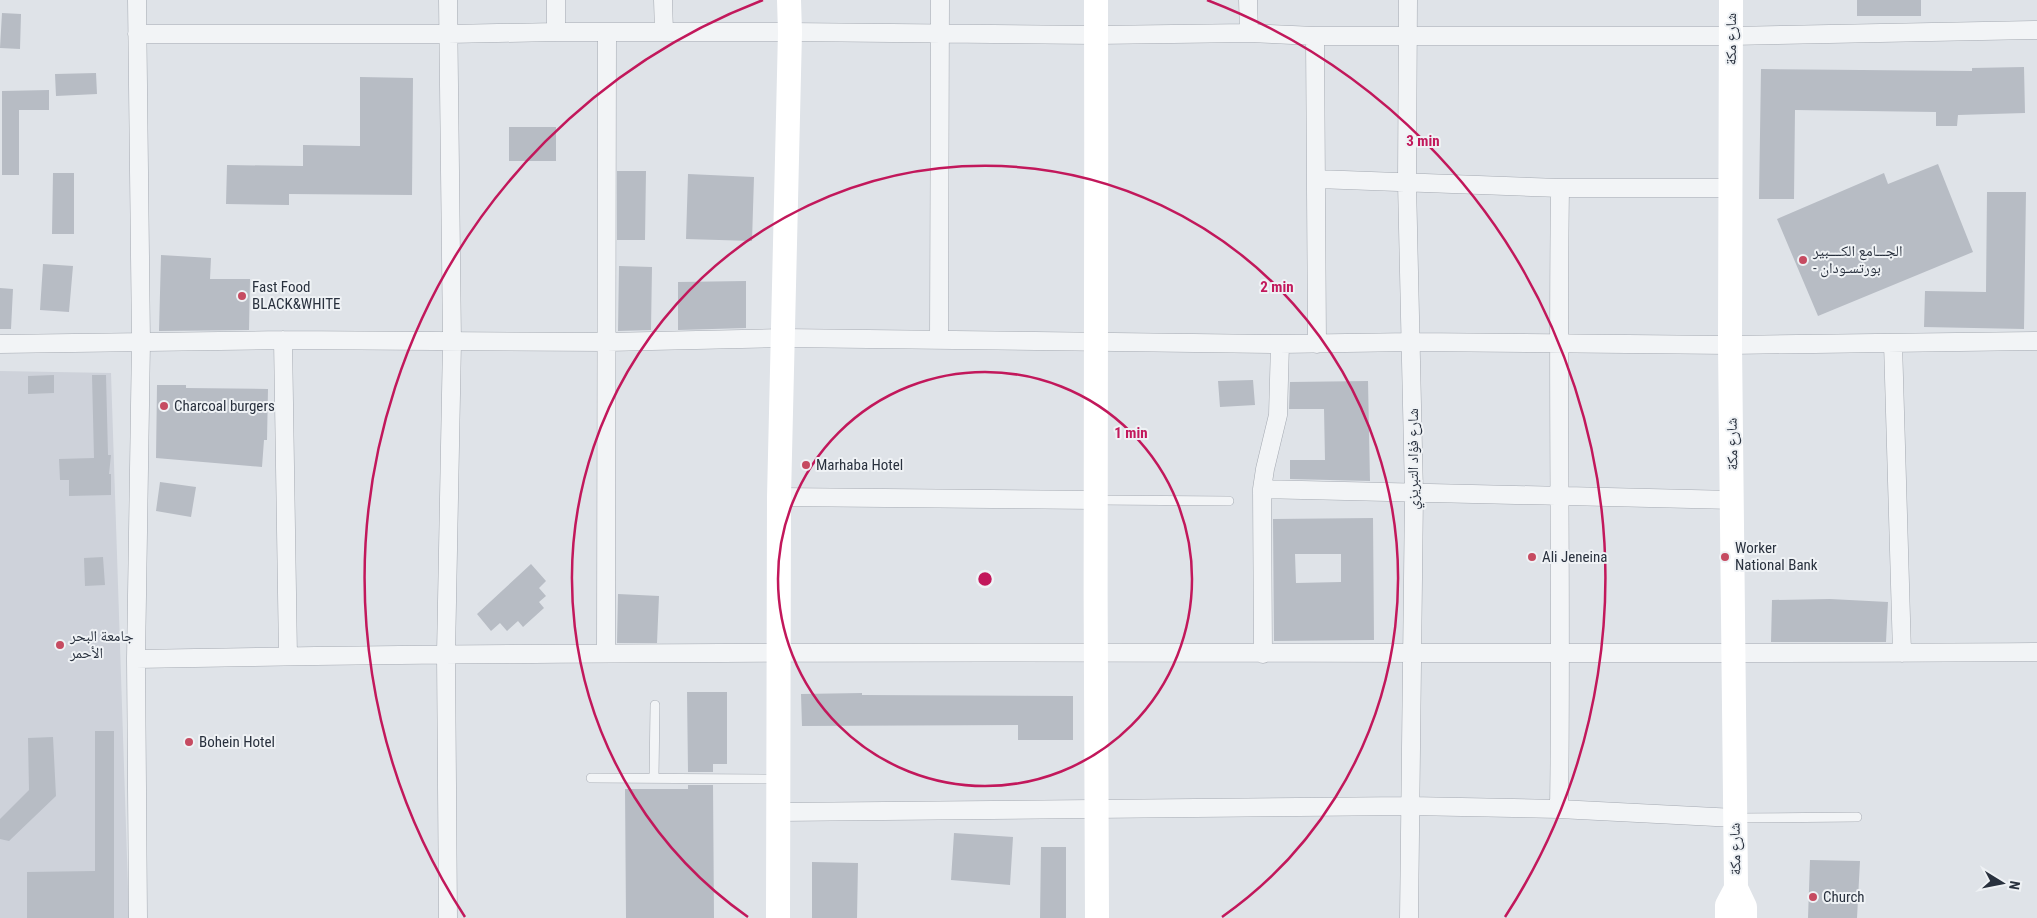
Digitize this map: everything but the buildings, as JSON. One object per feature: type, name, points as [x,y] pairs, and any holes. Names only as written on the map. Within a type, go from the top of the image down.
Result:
[{"type":"street","points":[[137,0],[141,342],[136,659],[138,918]]},
{"type":"street","points":[[448,0],[452,342],[446,654],[448,918]]},
{"type":"street","points":[[556,0],[556,32]]},
{"type":"street","points":[[663,0],[664,32]]},
{"type":"street","points":[[778,918],[779,497],[790,32],[789,0]]},
{"type":"street","points":[[939,340],[940,0]]},
{"type":"street","points":[[1096,0],[1097,342],[1095,654],[1097,918]]},
{"type":"street","points":[[1248,0],[1249,33]]},
{"type":"street","name":"شارع فؤاد التبريزي","points":[[1408,0],[1407,183],[1414,494],[1409,918]]},
{"type":"street","name":"شارع مكة","points":[[1731,0],[1730,345],[1736,888]]},
{"type":"street","points":[[137,34],[790,32],[1096,35],[1249,33],[1315,36],[1732,36],[2037,30]]},
{"type":"street","points":[[606,653],[608,32]]},
{"type":"street","points":[[1315,36],[1317,344]]},
{"type":"street","points":[[1317,179],[1560,188],[1730,188]]},
{"type":"street","points":[[1559,809],[1561,652],[1558,344],[1560,188]]},
{"type":"street","points":[[0,344],[283,340],[607,342],[782,338],[1280,344],[1412,342],[1730,345],[2037,341]]},
{"type":"street","points":[[283,340],[288,656]]},
{"type":"street","points":[[1893,343],[1902,653]]},
{"type":"street","points":[[1263,654],[1262,489],[1278,415],[1280,344]]},
{"type":"street","points":[[1262,489],[1733,500]]},
{"type":"street","points":[[779,497],[1096,500]]},
{"type":"street","points":[[136,659],[446,654],[778,652],[1095,654],[2037,652]]},
{"type":"street","points":[[778,812],[1410,806],[1559,809],[1735,818]]},
{"type":"street","points":[[1727,918],[1727,905],[1736,888]]},
{"type":"street","points":[[1736,888],[1745,907],[1745,918]]},
{"type":"lane","points":[[1096,500],[1229,501]]},
{"type":"lane","points":[[654,778],[655,705]]},
{"type":"lane","points":[[592,778],[778,780]]},
{"type":"lane","points":[[1735,818],[1857,818]]},
{"type":"shaded area","name":"جامعة البحر الأحمر","points":[[0,371],[111,373],[129,918],[0,918]]},
{"type":"place","name":"الجـــامع الكــــبير - بورتسـودان","points":[[1803,260]]},
{"type":"place","name":"Fast Food BLACK&WHITE","points":[[242,296]]},
{"type":"place","name":"Charcoal burgers","points":[[164,406]]},
{"type":"place","name":"Marhaba Hotel","points":[[806,465]]},
{"type":"place","name":"Ali Jeneina","points":[[1532,557]]},
{"type":"place","name":"Worker National Bank","points":[[1725,557]]},
{"type":"place","name":"جامعة البحر الأحمر","points":[[60,645]]},
{"type":"place","name":"Bohein Hotel","points":[[189,742]]},
{"type":"place","name":"Church","points":[[1813,897]]}]
